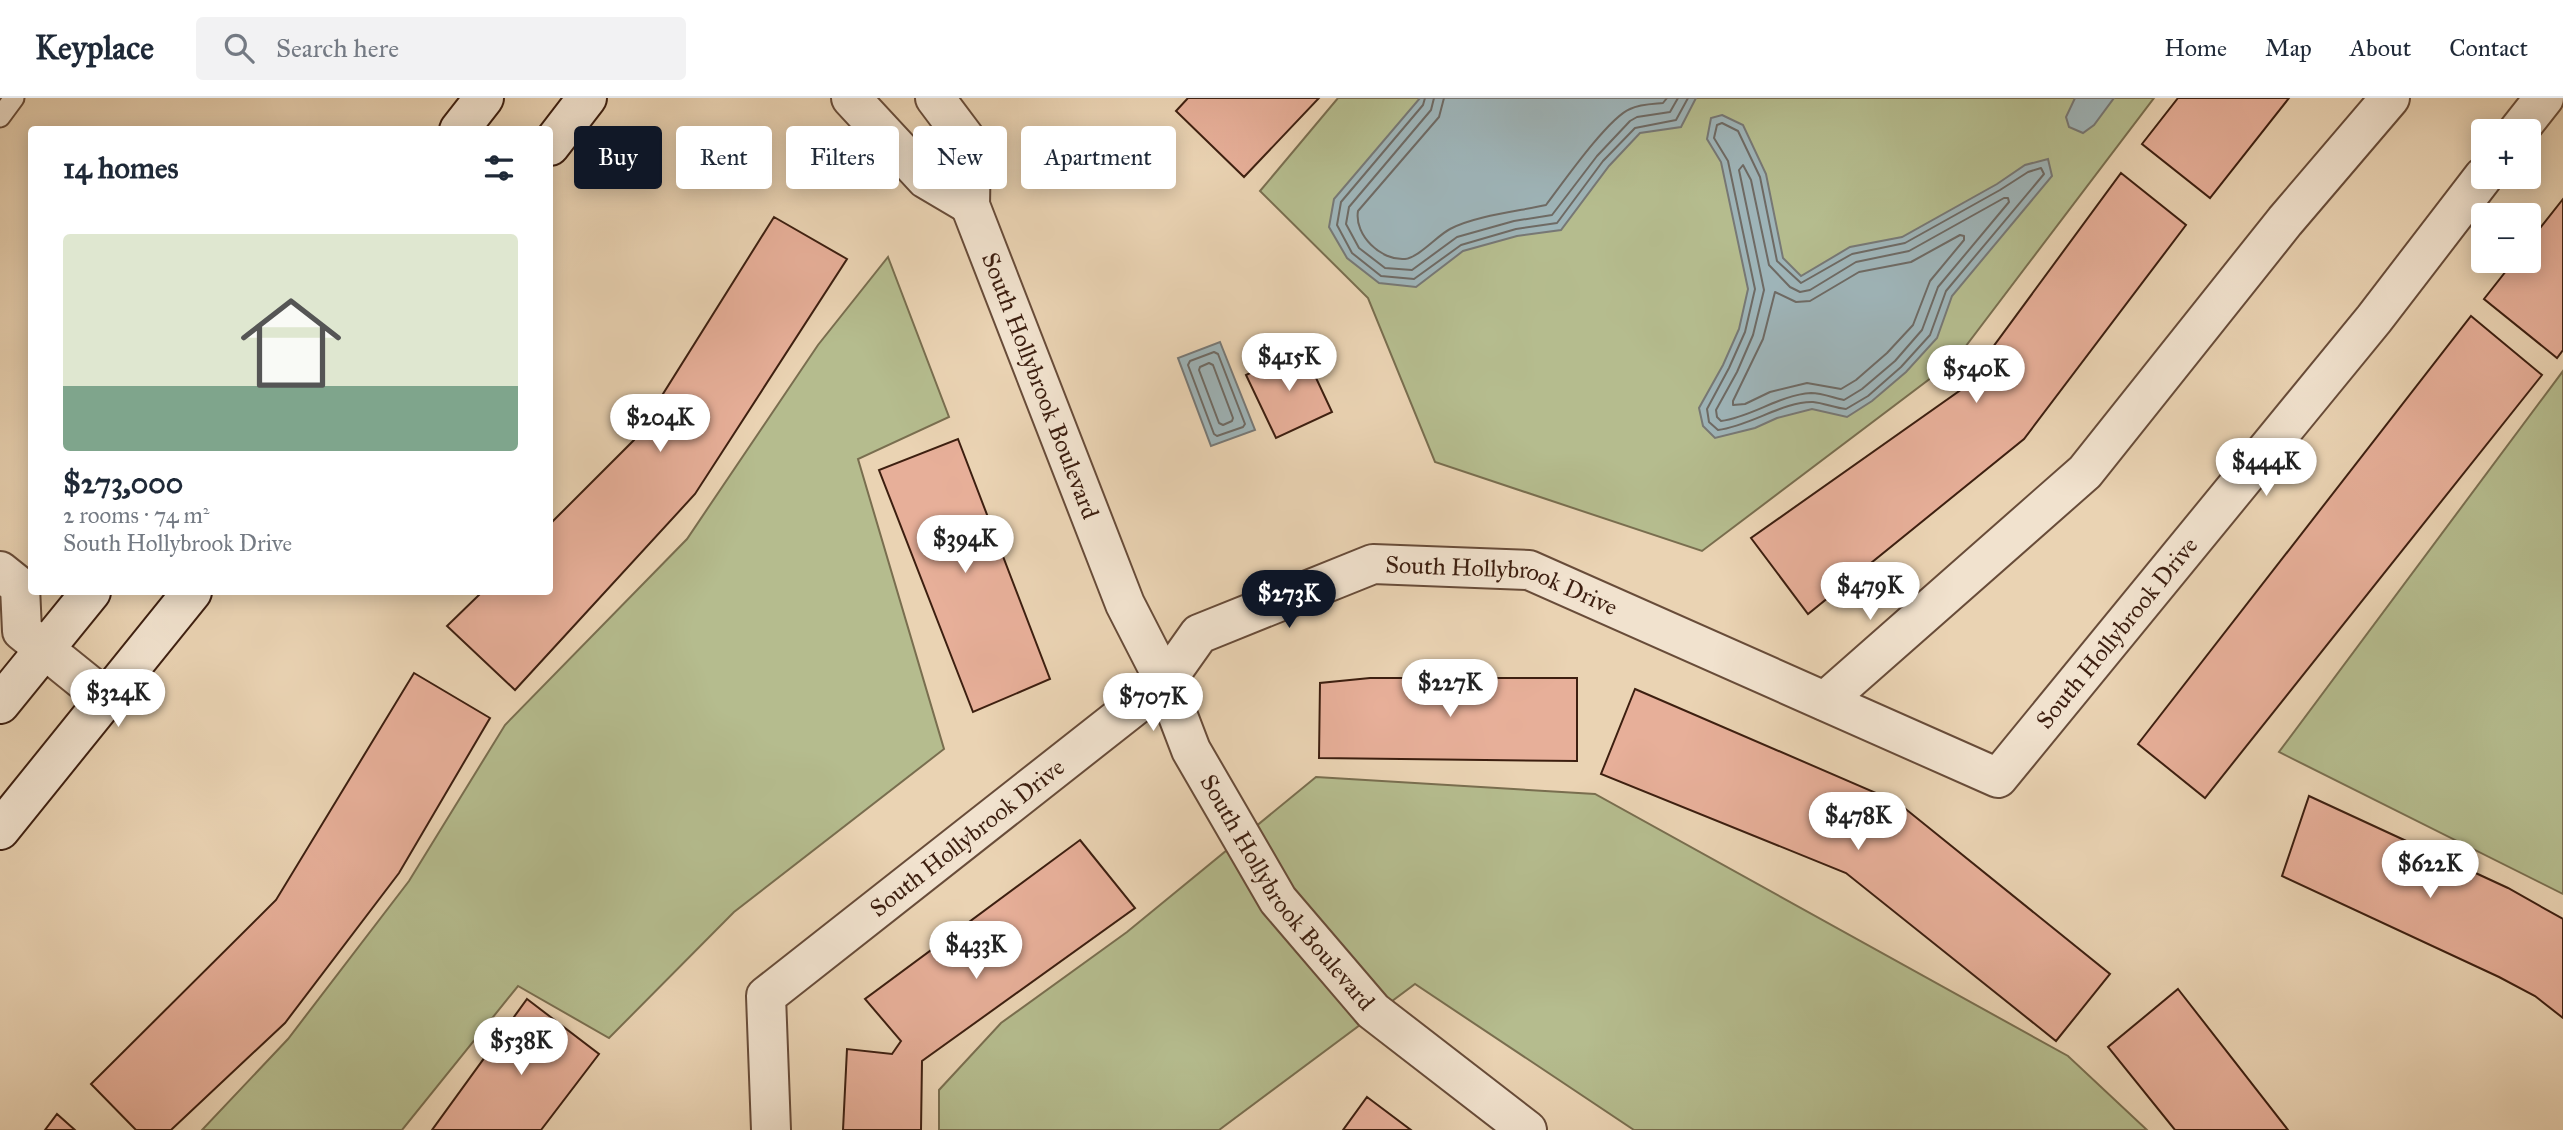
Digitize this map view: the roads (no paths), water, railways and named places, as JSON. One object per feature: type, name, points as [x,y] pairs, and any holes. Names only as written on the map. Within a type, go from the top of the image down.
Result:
[{"type":"street","points":[[462,126],[484,98]]},
{"type":"street","points":[[553,142],[587,98]]},
{"type":"street","points":[[851,98],[926,179],[970,205]]},
{"type":"street","name":"South Hollybrook Boulevard","points":[[935,98],[971,146],[970,205],[1125,604],[1165,682],[1191,750],[1278,900],[1373,1011],[1527,1130]]},
{"type":"street","points":[[1825,701],[2085,472],[2285,221],[2390,98]]},
{"type":"street","points":[[2527,119],[2544,98]]},
{"type":"street","name":"South Hollybrook Drive","points":[[771,1130],[766,996],[1165,682],[1199,634],[1373,564],[1530,570],[1998,778],[2374,319],[2474,189]]},
{"type":"street","points":[[0,571],[20,587],[22,638],[0,704]]},
{"type":"street","points":[[22,638],[86,595]]},
{"type":"street","points":[[0,830],[190,595]]},
{"type":"street","points":[[22,638],[105,698]]},
{"type":"lane","points":[[0,117],[15,98]]},
{"type":"water","points":[[1420,98],[1696,98],[1681,127],[1640,133],[1609,166],[1561,230],[1517,236],[1463,251],[1416,287],[1379,283],[1347,258],[1329,227],[1334,199]]},
{"type":"water","points":[[2075,98],[2114,98],[2094,125],[2083,133],[2069,127],[2066,117]]},
{"type":"water","points":[[1722,115],[1743,125],[1766,174],[1783,258],[1801,276],[1850,247],[1902,237],[1997,184],[2025,165],[2048,159],[2052,176],[1952,296],[1937,338],[1906,372],[1872,401],[1847,417],[1812,409],[1715,438],[1703,426],[1699,408],[1739,329],[1748,289],[1721,162],[1707,139],[1711,118]]},
{"type":"water","points":[[1220,342],[1255,430],[1211,446],[1178,358]]}]
